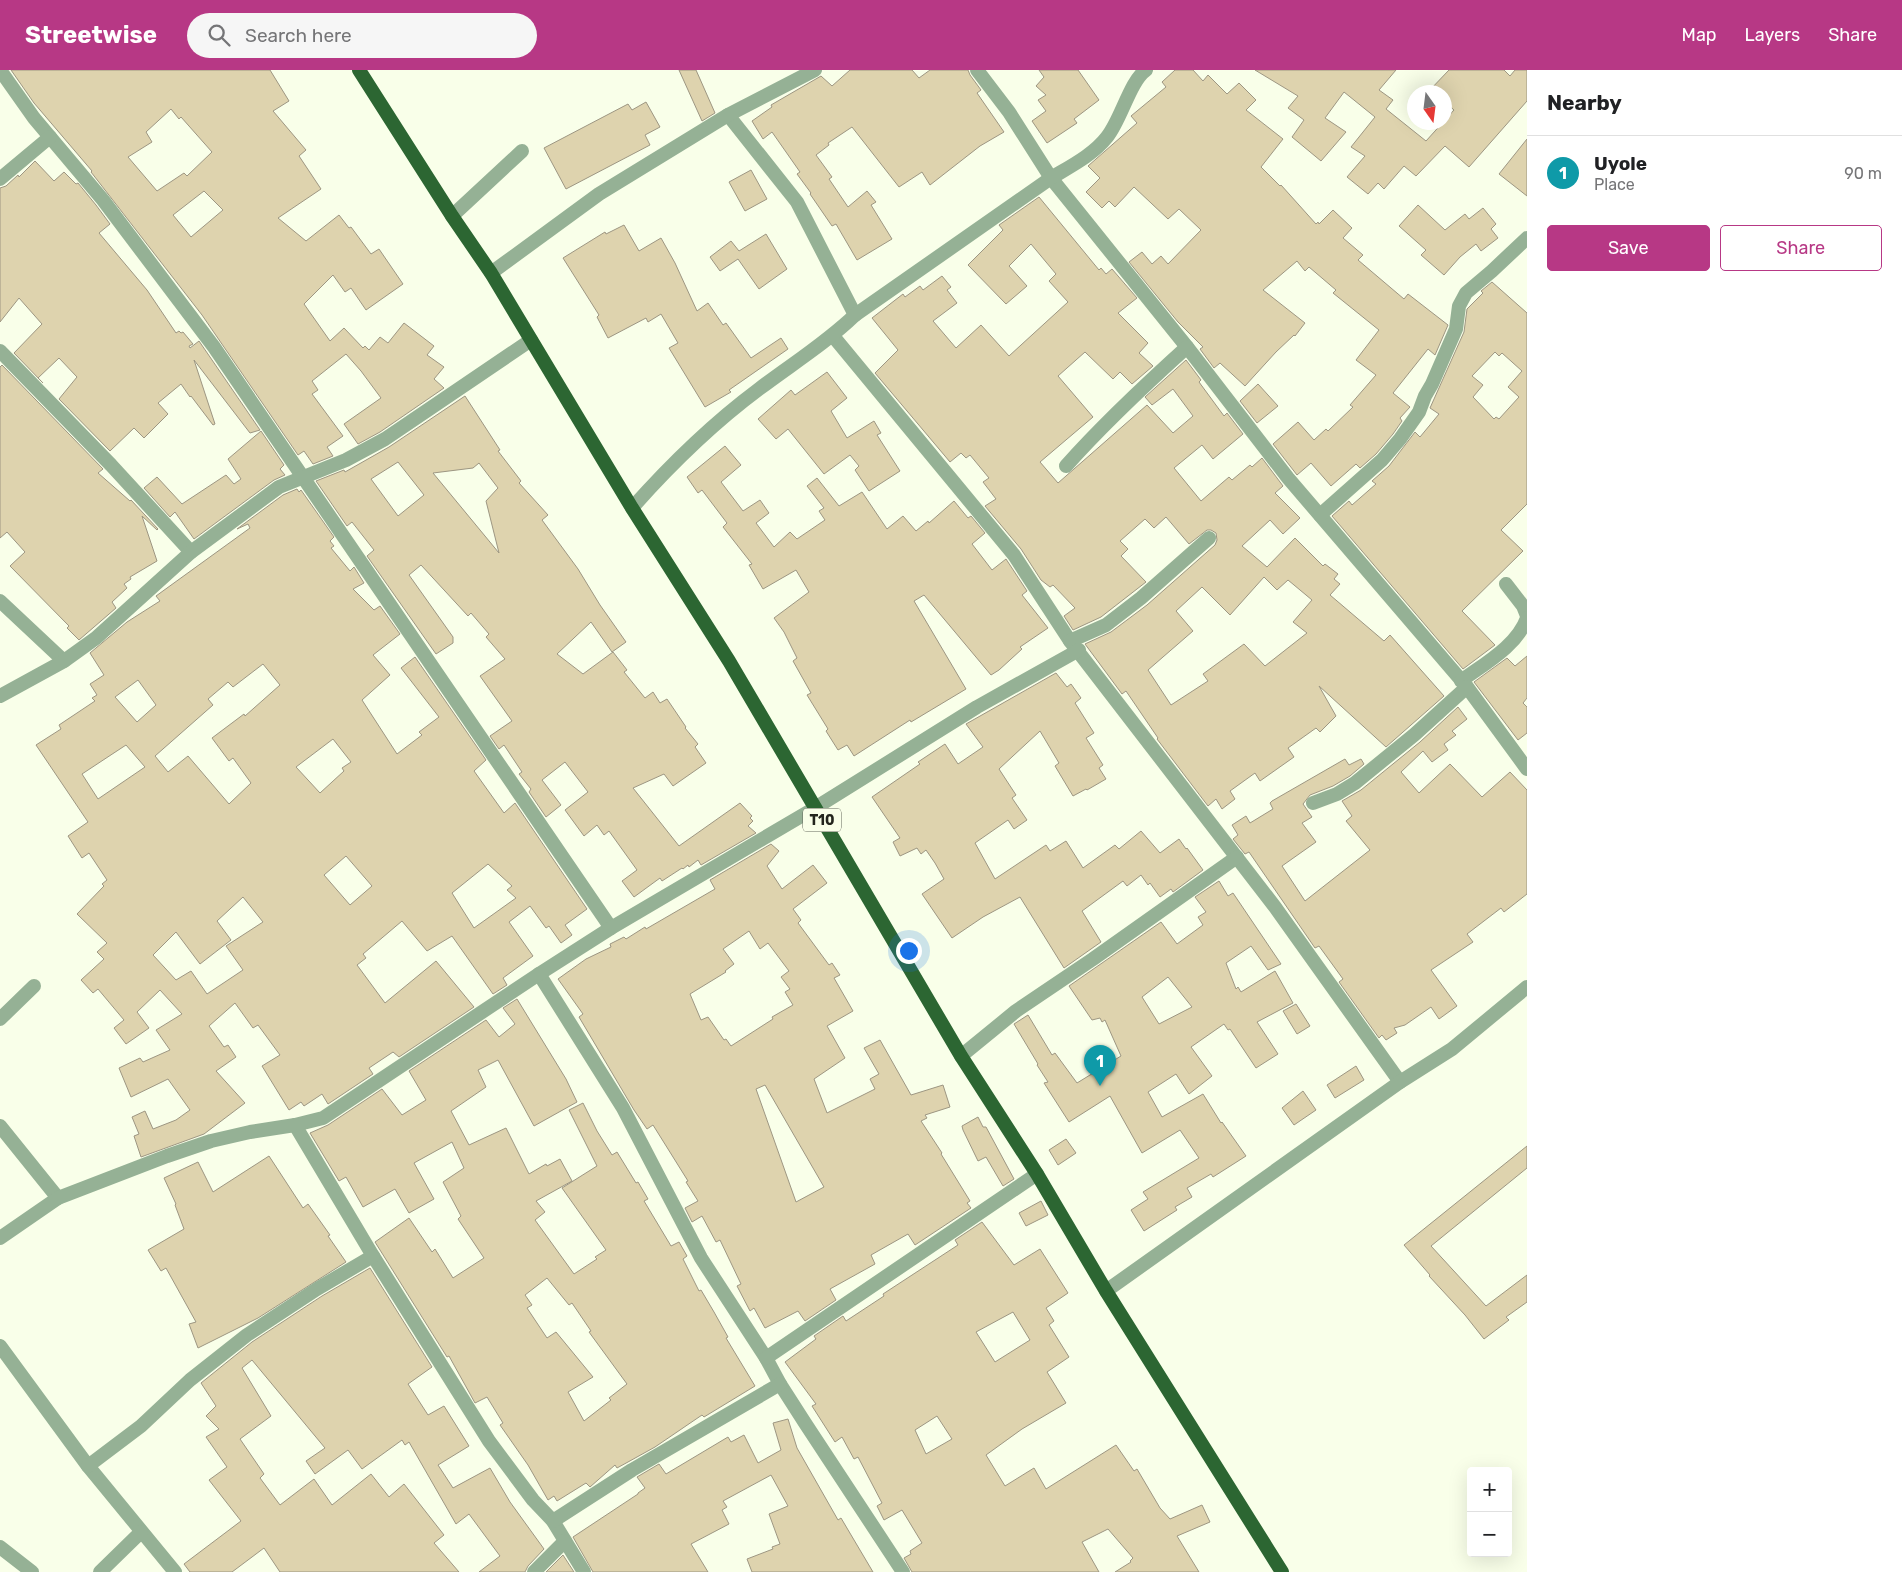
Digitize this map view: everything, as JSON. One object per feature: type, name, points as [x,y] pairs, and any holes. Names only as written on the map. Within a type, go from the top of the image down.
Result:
[{"type":"highway","name":"T10","points":[[359,70],[452,216],[492,272],[632,508],[728,661],[960,1056],[1037,1174],[1106,1291],[1282,1572]]},
{"type":"street","points":[[0,70],[50,137],[103,200],[214,347],[611,928]]},
{"type":"street","points":[[492,272],[599,194],[728,115],[815,70]]},
{"type":"street","points":[[977,70],[1009,112],[1052,178],[1187,347],[1288,478],[1464,684],[1527,769]]},
{"type":"street","points":[[632,508],[693,442],[758,389],[833,336],[855,315],[1098,147],[1108,136],[1137,79],[1146,70]]},
{"type":"street","points":[[728,115],[797,202],[855,315]]},
{"type":"street","points":[[0,179],[50,137]]},
{"type":"street","points":[[452,216],[522,151]]},
{"type":"street","points":[[1320,515],[1382,460],[1400,439],[1419,412],[1432,384],[1456,329],[1460,306],[1466,293],[1527,238]]},
{"type":"street","points":[[833,336],[1014,555],[1074,646],[1237,857],[1400,1082]]},
{"type":"street","points":[[0,696],[64,661],[96,638],[191,552],[279,487],[346,460],[384,439],[532,340]]},
{"type":"street","points":[[1066,466],[1122,406],[1187,347]]},
{"type":"street","points":[[0,351],[111,465],[191,552]]},
{"type":"street","points":[[0,1238],[58,1198],[211,1141],[323,1118],[611,928],[815,808],[1074,646],[1106,625],[1141,598],[1209,538]]},
{"type":"street","points":[[1313,803],[1337,794],[1355,783],[1414,734],[1464,684],[1500,653],[1524,626],[1527,617],[1523,606],[1506,584]]},
{"type":"street","points":[[0,601],[64,661]]},
{"type":"street","points":[[960,1056],[1016,1011],[1093,960],[1237,857]]},
{"type":"street","points":[[539,974],[623,1108],[701,1258],[766,1358],[780,1384],[903,1572]]},
{"type":"street","points":[[0,1019],[34,986]]},
{"type":"street","points":[[1106,1291],[1400,1082],[1452,1049],[1527,987]]},
{"type":"street","points":[[295,1125],[373,1256],[489,1441],[533,1500],[553,1521],[584,1572]]},
{"type":"street","points":[[0,1126],[58,1198]]},
{"type":"street","points":[[766,1358],[1037,1174]]},
{"type":"street","points":[[88,1466],[141,1426],[190,1380],[247,1335],[317,1289],[373,1256]]},
{"type":"street","points":[[0,1346],[88,1466],[140,1532],[175,1572]]},
{"type":"street","points":[[553,1521],[632,1470],[780,1384]]},
{"type":"street","points":[[100,1572],[140,1532]]},
{"type":"street","points":[[534,1572],[565,1541]]},
{"type":"street","points":[[0,1547],[32,1572]]},
{"type":"building","points":[[11,70],[270,70],[289,101],[273,111],[306,150],[299,156],[321,189],[278,218],[306,241],[339,215],[349,228],[351,227],[371,254],[379,249],[403,284],[366,310],[351,288],[345,292],[333,275],[304,304],[330,341],[344,328],[363,348],[365,346],[369,350],[380,337],[388,343],[404,323],[434,346],[427,355],[444,367],[434,379],[444,388],[380,432],[358,444],[344,424],[381,398],[346,354],[312,381],[318,390],[312,394],[343,436],[327,447],[333,456],[313,464],[304,451],[298,455],[202,315],[92,171],[34,103]],"holes":[[[171,109],[179,119],[181,117],[212,152],[187,176],[184,173],[157,191],[128,157],[152,142],[146,132]],[[204,191],[223,210],[191,237],[173,215]]]},
{"type":"building","points":[[679,70],[696,70],[715,113],[702,121]]},
{"type":"building","points":[[850,70],[912,70],[919,78],[930,70],[968,70],[981,90],[977,93],[1004,132],[980,146],[930,185],[922,172],[899,187],[852,127],[828,143],[829,145],[816,155],[832,177],[829,179],[848,207],[867,191],[876,202],[871,205],[892,239],[857,260],[836,224],[832,226],[810,194],[797,174],[800,172],[772,132],[763,139],[752,121],[772,107],[771,105],[821,76],[832,86]]},
{"type":"building","points":[[1039,70],[1078,70],[1099,100],[1074,119],[1077,123],[1047,143],[1032,121],[1046,111],[1038,100],[1046,95],[1036,86],[1044,77]]},
{"type":"building","points":[[1175,70],[1193,70],[1203,81],[1208,75],[1227,94],[1239,83],[1256,100],[1246,110],[1283,139],[1261,167],[1281,185],[1316,224],[1318,222],[1319,224],[1333,210],[1352,228],[1343,238],[1363,255],[1358,260],[1404,299],[1408,294],[1448,325],[1435,355],[1428,349],[1393,393],[1410,407],[1400,418],[1402,421],[1393,434],[1376,454],[1360,468],[1356,464],[1331,486],[1311,463],[1297,475],[1273,444],[1298,422],[1314,440],[1326,429],[1328,431],[1353,407],[1350,405],[1376,375],[1356,360],[1379,330],[1333,293],[1336,290],[1309,267],[1305,271],[1297,261],[1263,290],[1305,323],[1295,336],[1276,352],[1245,386],[1220,363],[1214,368],[1200,349],[1203,347],[1178,322],[1129,262],[1142,252],[1152,264],[1161,256],[1168,264],[1201,230],[1179,209],[1168,219],[1134,187],[1115,207],[1109,201],[1102,208],[1086,192],[1100,178],[1088,166],[1137,123],[1131,116],[1166,87],[1162,82]]},
{"type":"building","points":[[1255,70],[1396,70],[1379,90],[1393,100],[1386,109],[1407,126],[1407,130],[1412,130],[1426,141],[1436,130],[1452,130],[1452,112],[1454,110],[1452,108],[1452,85],[1435,85],[1449,70],[1504,70],[1510,76],[1515,70],[1527,70],[1527,101],[1469,167],[1445,146],[1416,176],[1404,166],[1384,189],[1378,183],[1368,194],[1347,177],[1365,156],[1351,147],[1375,117],[1344,92],[1325,118],[1346,132],[1321,161],[1292,137],[1304,120],[1288,108],[1298,96]]},
{"type":"building","points":[[646,102],[660,127],[645,135],[650,145],[566,189],[544,148],[628,104],[632,110]]},
{"type":"building","points":[[1527,139],[1527,196],[1499,174]]},
{"type":"building","points":[[35,161],[54,181],[64,172],[76,184],[78,183],[110,224],[99,233],[147,290],[176,333],[179,331],[183,332],[193,344],[189,346],[190,348],[199,341],[260,430],[250,433],[194,360],[215,424],[213,425],[181,384],[158,403],[168,414],[144,438],[134,428],[110,451],[59,399],[77,377],[59,358],[38,378],[14,353],[42,324],[19,298],[0,322],[0,188],[6,186],[18,175],[19,177]]},
{"type":"building","points":[[751,170],[767,199],[745,211],[729,182]]},
{"type":"building","points":[[1039,197],[1099,270],[1101,268],[1106,274],[1112,269],[1137,298],[1118,313],[1148,343],[1139,353],[1153,366],[1132,384],[1120,372],[1113,379],[1085,352],[1058,376],[1093,417],[1040,462],[1058,483],[1147,405],[1173,433],[1193,416],[1173,389],[1152,405],[1145,397],[1186,360],[1201,380],[1199,382],[1224,416],[1227,413],[1243,434],[1213,459],[1202,445],[1174,468],[1201,501],[1229,477],[1232,480],[1262,458],[1283,486],[1275,493],[1300,518],[1283,534],[1270,520],[1242,546],[1267,567],[1295,538],[1323,566],[1325,564],[1338,574],[1334,579],[1340,584],[1330,595],[1384,641],[1390,635],[1444,696],[1386,747],[1319,686],[1336,716],[1320,732],[1316,728],[1288,748],[1294,757],[1260,781],[1255,773],[1230,791],[1235,799],[1222,809],[1216,799],[1208,806],[1157,739],[1126,691],[1122,694],[1085,644],[1111,632],[1147,605],[1215,545],[1217,540],[1216,533],[1207,530],[1189,544],[1166,517],[1154,528],[1145,519],[1120,541],[1128,549],[1121,556],[1146,582],[1101,617],[1073,630],[1064,616],[1075,608],[1053,585],[1050,587],[1041,580],[1021,549],[985,506],[996,499],[983,482],[989,478],[970,455],[966,458],[961,453],[950,462],[875,373],[898,350],[872,318],[903,294],[905,297],[920,286],[923,290],[942,276],[951,287],[947,290],[957,303],[933,321],[956,348],[981,325],[1009,356],[1068,302],[1049,281],[1056,274],[1031,244],[1009,266],[1027,286],[1006,304],[968,265],[1003,230],[999,225]],"holes":[[[1264,577],[1277,590],[1288,580],[1312,600],[1293,622],[1307,633],[1265,666],[1244,644],[1203,674],[1208,681],[1171,705],[1148,670],[1193,631],[1176,611],[1202,587],[1230,615]]]},
{"type":"building","points":[[1418,205],[1445,230],[1465,214],[1469,219],[1483,208],[1496,224],[1491,229],[1498,238],[1481,251],[1476,244],[1460,257],[1444,275],[1421,255],[1426,250],[1399,226]]},
{"type":"building","points":[[624,225],[639,251],[661,238],[697,311],[708,303],[723,325],[726,323],[751,358],[781,338],[788,349],[729,390],[731,392],[705,407],[669,348],[678,343],[661,314],[648,322],[646,318],[608,338],[597,317],[599,315],[563,258],[605,232],[606,234]]},
{"type":"building","points":[[766,234],[787,269],[759,289],[738,259],[720,271],[710,257],[731,241],[739,251]]},
{"type":"building","points":[[1492,282],[1527,313],[1527,504],[1501,530],[1523,551],[1462,611],[1495,645],[1463,669],[1332,516],[1349,501],[1352,505],[1376,484],[1372,481],[1389,466],[1415,432],[1420,437],[1439,414],[1430,408],[1464,332],[1467,309],[1483,293],[1481,291]],"holes":[[[1495,352],[1499,356],[1502,353],[1522,371],[1508,387],[1519,397],[1499,419],[1496,417],[1494,419],[1473,397],[1483,385],[1472,376]]]},
{"type":"building","points":[[2,365],[103,469],[98,473],[131,500],[158,529],[142,516],[157,561],[130,577],[131,579],[124,584],[127,588],[112,602],[116,608],[79,640],[67,628],[69,626],[10,566],[25,552],[7,532],[0,538],[0,367]]},
{"type":"building","points":[[827,372],[847,398],[831,411],[847,438],[874,421],[881,433],[877,435],[900,471],[869,491],[855,470],[859,466],[850,455],[824,474],[788,429],[776,439],[758,419],[791,390],[795,395]]},
{"type":"building","points":[[1258,384],[1278,406],[1257,423],[1240,401]]},
{"type":"building","points":[[465,396],[500,450],[498,451],[521,481],[519,483],[548,515],[542,520],[578,569],[626,642],[612,652],[591,622],[557,654],[583,674],[613,652],[627,670],[624,672],[645,698],[653,692],[660,703],[667,699],[685,728],[698,744],[695,747],[706,763],[673,786],[664,774],[633,788],[679,846],[740,803],[752,816],[750,818],[753,821],[748,826],[756,833],[701,865],[698,860],[689,867],[688,865],[682,868],[662,881],[660,878],[634,897],[622,881],[637,870],[609,831],[604,835],[597,825],[584,836],[565,810],[588,792],[565,762],[542,780],[561,805],[546,817],[529,792],[531,789],[519,774],[522,772],[504,745],[499,749],[490,736],[512,721],[480,676],[505,659],[486,637],[489,634],[471,613],[468,616],[421,565],[409,575],[453,637],[453,643],[436,654],[367,556],[374,550],[352,522],[347,526],[316,481],[344,470],[345,472],[389,447]],"holes":[[[398,462],[424,495],[398,516],[371,479]],[[479,463],[498,488],[486,501],[499,553],[433,473],[473,468]]]},
{"type":"building","points":[[261,431],[284,465],[280,469],[285,475],[274,480],[194,539],[175,512],[170,517],[144,488],[157,477],[182,504],[226,475],[234,484],[241,479],[228,459]]},
{"type":"building","points":[[725,446],[741,465],[721,482],[743,511],[760,500],[769,513],[756,523],[774,547],[790,532],[797,539],[825,520],[819,511],[824,508],[807,486],[817,478],[839,506],[862,492],[887,529],[903,516],[916,531],[928,521],[929,523],[954,501],[968,518],[971,516],[985,533],[972,544],[992,570],[1006,559],[1027,591],[1022,595],[1048,628],[1020,647],[1022,649],[991,675],[924,595],[914,601],[966,689],[911,722],[910,720],[854,756],[847,745],[838,750],[826,731],[828,729],[807,695],[811,693],[793,661],[797,658],[784,632],[774,618],[809,592],[796,570],[763,589],[749,565],[752,564],[723,527],[727,523],[702,490],[698,493],[687,477]]},
{"type":"building","points":[[297,489],[299,492],[301,490],[334,537],[330,541],[334,546],[331,548],[350,571],[354,567],[364,583],[353,589],[374,610],[380,606],[400,634],[373,655],[390,675],[362,700],[397,754],[422,735],[419,732],[439,717],[401,668],[415,657],[486,760],[474,771],[504,813],[515,803],[587,909],[565,925],[572,935],[561,943],[549,926],[546,928],[530,906],[509,922],[533,956],[503,978],[507,985],[493,994],[452,936],[427,951],[402,921],[363,954],[366,958],[357,965],[385,1003],[436,961],[474,1007],[399,1057],[393,1052],[369,1068],[373,1074],[328,1104],[322,1094],[304,1106],[301,1102],[289,1110],[262,1066],[280,1055],[258,1025],[253,1028],[235,1003],[209,1026],[224,1047],[228,1045],[236,1057],[216,1071],[245,1103],[204,1134],[141,1157],[134,1136],[139,1134],[132,1117],[145,1111],[153,1129],[176,1120],[190,1110],[168,1079],[131,1097],[119,1068],[140,1058],[143,1062],[170,1050],[156,1030],[182,1014],[160,990],[137,1012],[149,1028],[126,1044],[114,1028],[124,1020],[98,989],[93,993],[81,980],[104,959],[97,952],[107,943],[77,914],[104,886],[102,884],[107,880],[89,853],[82,858],[68,836],[88,822],[36,745],[61,729],[59,725],[95,701],[92,698],[97,695],[90,684],[104,675],[90,653],[127,622],[160,601],[156,596],[250,528],[248,524],[237,529],[283,495]],"holes":[[[263,664],[280,685],[245,716],[244,714],[212,738],[229,761],[233,758],[251,783],[229,804],[188,756],[168,772],[155,756],[213,705],[208,699],[228,682],[233,687]],[[138,680],[156,705],[137,722],[115,697]],[[333,739],[351,762],[342,768],[344,771],[320,793],[296,767]],[[126,745],[145,767],[98,799],[82,774]],[[346,856],[372,886],[350,905],[324,875]],[[488,864],[512,886],[507,890],[516,898],[474,928],[452,893]],[[243,897],[263,922],[226,946],[243,970],[207,994],[191,971],[176,980],[153,955],[176,932],[200,964],[231,940],[217,921]]]},
{"type":"building","points":[[1527,656],[1527,698],[1523,703],[1527,707],[1527,733],[1518,740],[1474,682],[1507,658],[1515,666]]},
{"type":"building","points":[[1056,673],[1067,687],[1071,684],[1081,698],[1075,703],[1094,733],[1086,738],[1103,765],[1099,768],[1106,779],[1073,796],[1055,766],[1059,763],[1040,731],[999,769],[1016,795],[1012,798],[1027,820],[1014,829],[1008,820],[975,843],[995,879],[1046,845],[1050,851],[1066,841],[1083,868],[1115,845],[1119,849],[1141,831],[1160,853],[1179,839],[1203,870],[1173,892],[1171,889],[1160,897],[1150,883],[1148,885],[1141,875],[1127,886],[1123,881],[1082,911],[1101,942],[1064,968],[1020,897],[983,917],[952,938],[922,894],[944,879],[935,863],[926,850],[921,854],[917,848],[900,856],[893,842],[900,838],[872,797],[945,744],[958,764],[983,747],[966,724]]},
{"type":"building","points":[[1458,707],[1467,719],[1452,731],[1456,735],[1444,744],[1448,750],[1432,762],[1423,751],[1401,772],[1419,793],[1450,764],[1482,797],[1510,772],[1527,790],[1527,894],[1504,912],[1501,908],[1467,934],[1473,942],[1431,970],[1457,1006],[1439,1019],[1431,1007],[1405,1025],[1394,1028],[1397,1033],[1386,1040],[1382,1035],[1379,1038],[1339,982],[1343,979],[1319,946],[1315,948],[1249,852],[1245,854],[1233,839],[1238,835],[1232,825],[1246,816],[1250,823],[1273,809],[1270,803],[1272,801],[1345,759],[1349,765],[1361,759],[1364,764],[1350,776],[1333,786],[1310,795],[1303,804],[1312,817],[1302,823],[1316,842],[1282,866],[1305,901],[1370,850],[1346,821],[1352,816],[1342,801],[1361,790],[1420,742]]},
{"type":"building","points":[[771,844],[779,851],[767,866],[782,889],[813,865],[827,883],[793,909],[801,920],[798,923],[829,965],[832,963],[840,975],[834,978],[853,1011],[827,1026],[845,1058],[814,1079],[827,1113],[875,1089],[870,1079],[879,1074],[864,1048],[880,1040],[911,1095],[943,1085],[950,1107],[925,1115],[927,1118],[921,1121],[970,1201],[967,1203],[971,1208],[915,1245],[908,1234],[871,1255],[875,1264],[830,1289],[836,1300],[805,1321],[798,1311],[765,1328],[754,1308],[750,1311],[737,1286],[741,1284],[720,1240],[716,1242],[702,1216],[692,1222],[685,1208],[698,1201],[686,1182],[688,1181],[653,1125],[647,1129],[634,1110],[579,1017],[583,1014],[558,979],[586,959],[611,947],[610,944],[624,937],[626,939],[645,927],[646,929],[715,889],[710,880]],"holes":[[[749,931],[760,949],[768,943],[789,971],[781,977],[790,989],[785,992],[793,1005],[772,1017],[773,1019],[731,1046],[726,1039],[724,1040],[708,1017],[701,1020],[690,994],[726,972],[734,964],[723,949]],[[765,1085],[824,1187],[796,1202],[756,1089]]]},
{"type":"building","points":[[1219,881],[1228,896],[1233,893],[1281,964],[1268,970],[1251,946],[1226,963],[1236,989],[1238,987],[1241,992],[1275,971],[1293,1003],[1257,1022],[1278,1054],[1256,1068],[1230,1029],[1228,1030],[1224,1024],[1191,1047],[1212,1076],[1189,1094],[1176,1074],[1148,1092],[1162,1117],[1203,1094],[1221,1123],[1246,1156],[1213,1177],[1211,1174],[1187,1188],[1192,1197],[1175,1207],[1177,1210],[1144,1231],[1131,1210],[1148,1199],[1143,1192],[1199,1158],[1180,1130],[1142,1153],[1110,1096],[1069,1122],[1044,1083],[1048,1082],[1014,1024],[1028,1015],[1052,1055],[1055,1053],[1077,1083],[1121,1056],[1105,1020],[1102,1022],[1100,1018],[1092,1020],[1069,986],[1161,922],[1177,944],[1203,925],[1198,917],[1206,912],[1195,897]],"holes":[[[1168,977],[1192,1007],[1159,1024],[1142,997]]]},
{"type":"building","points":[[517,999],[566,1079],[577,1102],[534,1126],[498,1060],[478,1070],[486,1087],[451,1111],[469,1145],[506,1128],[529,1174],[546,1164],[547,1166],[560,1159],[572,1181],[536,1201],[545,1212],[535,1220],[574,1274],[597,1259],[595,1257],[606,1250],[562,1188],[597,1166],[569,1110],[583,1103],[612,1155],[617,1152],[636,1183],[638,1182],[648,1199],[644,1201],[671,1246],[679,1242],[687,1256],[683,1259],[699,1291],[701,1290],[714,1312],[728,1337],[726,1338],[755,1386],[704,1417],[702,1415],[655,1447],[617,1468],[615,1465],[590,1487],[586,1483],[557,1501],[554,1496],[548,1500],[528,1465],[500,1425],[503,1423],[487,1397],[475,1403],[449,1356],[447,1357],[375,1242],[409,1218],[432,1252],[435,1249],[453,1278],[484,1258],[458,1219],[461,1216],[443,1182],[464,1168],[452,1142],[414,1163],[434,1199],[409,1213],[395,1189],[363,1207],[346,1177],[339,1181],[310,1133],[328,1125],[382,1089],[402,1115],[426,1100],[409,1071],[486,1020],[499,1037],[515,1024],[503,1008]],"holes":[[[547,1278],[569,1305],[572,1303],[591,1331],[589,1332],[627,1384],[609,1398],[611,1400],[584,1421],[568,1392],[593,1377],[556,1332],[547,1338],[527,1308],[532,1305],[525,1295]]]},
{"type":"building","points":[[1296,1004],[1310,1026],[1297,1034],[1283,1011]]},
{"type":"building","points":[[1356,1066],[1364,1080],[1335,1098],[1327,1085]]},
{"type":"building","points":[[1303,1091],[1316,1110],[1294,1125],[1282,1108]]},
{"type":"building","points":[[978,1117],[983,1127],[986,1127],[1014,1179],[1003,1186],[986,1157],[978,1161],[963,1130],[962,1126]]},
{"type":"building","points":[[1066,1139],[1076,1153],[1058,1165],[1049,1150]]},
{"type":"building","points":[[1527,1146],[1527,1168],[1431,1246],[1486,1306],[1527,1275],[1527,1302],[1506,1317],[1509,1320],[1484,1339],[1404,1245]]},
{"type":"building","points":[[269,1156],[303,1208],[308,1204],[346,1262],[258,1318],[198,1348],[189,1324],[196,1322],[166,1268],[161,1271],[148,1250],[184,1229],[176,1204],[164,1178],[198,1162],[213,1192]]},
{"type":"building","points":[[1041,1201],[1048,1215],[1026,1226],[1019,1213]]},
{"type":"building","points":[[982,1222],[1014,1265],[1040,1249],[1068,1293],[1046,1308],[1054,1321],[1049,1325],[1069,1357],[1047,1372],[1066,1403],[1022,1429],[986,1455],[1005,1486],[1034,1468],[1046,1489],[1116,1445],[1134,1471],[1137,1469],[1160,1508],[1170,1519],[1202,1505],[1210,1522],[1177,1536],[1199,1572],[1115,1572],[1131,1562],[1133,1558],[1108,1529],[1082,1542],[1099,1572],[912,1572],[904,1558],[911,1554],[910,1551],[922,1543],[902,1510],[884,1520],[877,1506],[882,1503],[858,1457],[854,1459],[842,1437],[835,1442],[812,1406],[816,1404],[785,1362],[816,1339],[814,1336],[843,1316],[846,1321],[884,1296],[883,1294],[958,1245],[955,1240]],"holes":[[[1013,1312],[1030,1340],[995,1362],[976,1332]],[[937,1416],[952,1439],[926,1454],[915,1430]]]},
{"type":"building","points":[[370,1268],[432,1367],[408,1384],[428,1415],[444,1406],[469,1446],[438,1465],[453,1488],[490,1468],[510,1502],[544,1549],[528,1566],[525,1572],[479,1572],[500,1556],[469,1514],[456,1524],[409,1442],[405,1445],[402,1440],[362,1469],[348,1450],[315,1474],[306,1461],[325,1448],[252,1360],[242,1368],[271,1416],[240,1439],[264,1474],[260,1478],[280,1505],[314,1479],[332,1505],[371,1474],[389,1497],[404,1484],[444,1535],[434,1543],[459,1572],[280,1572],[264,1548],[232,1572],[190,1572],[184,1564],[241,1521],[209,1480],[227,1467],[206,1437],[219,1429],[206,1416],[216,1406],[201,1383],[252,1342],[322,1296]]},
{"type":"building","points":[[788,1419],[797,1448],[838,1520],[841,1518],[873,1572],[752,1572],[747,1559],[773,1549],[772,1547],[780,1544],[769,1514],[788,1506],[771,1475],[723,1501],[727,1507],[722,1510],[729,1524],[691,1544],[708,1572],[593,1572],[573,1537],[645,1488],[637,1477],[659,1464],[666,1474],[728,1437],[731,1442],[744,1435],[758,1463],[781,1450],[773,1423]]},
{"type":"building","points":[[563,1555],[574,1572],[546,1572]]},
{"type":"place","name":"Uyole","points":[[1100,1086]]}]
